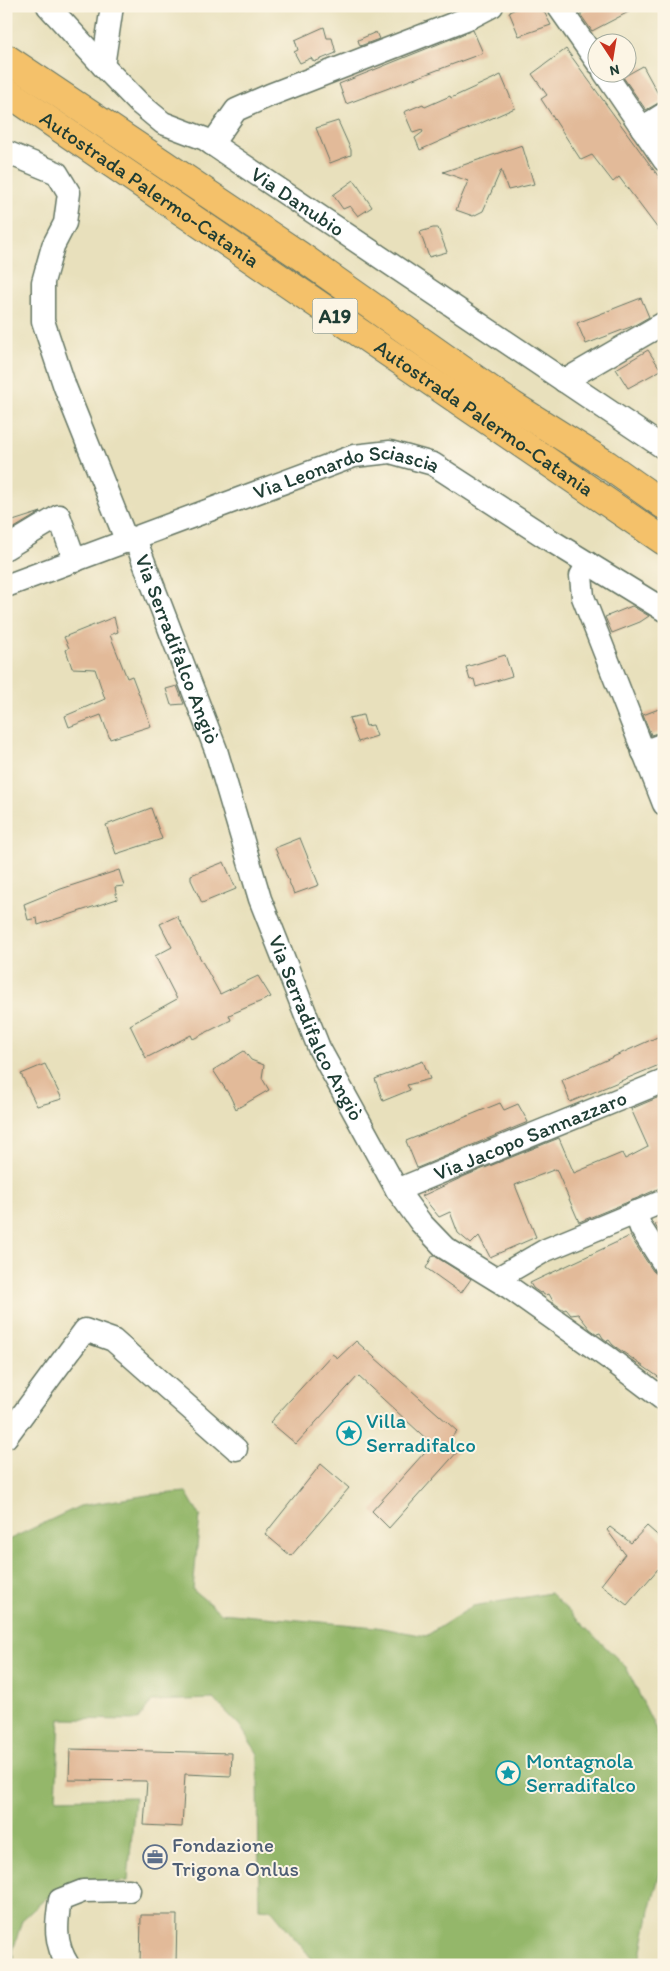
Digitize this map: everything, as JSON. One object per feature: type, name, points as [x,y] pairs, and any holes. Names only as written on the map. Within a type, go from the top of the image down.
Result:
[{"type":"highway","name":"Autostrada Palermo-Catania","points":[[6,58],[299,255],[512,405],[606,464],[660,502]]},
{"type":"highway","name":"Autostrada Palermo-Catania","points":[[6,91],[664,541]]},
{"type":"street","name":"Via Danubio","points":[[48,6],[139,103],[163,123],[205,139],[664,448]]},
{"type":"street","points":[[103,66],[112,6]]},
{"type":"street","points":[[212,144],[236,110],[471,17],[492,6]]},
{"type":"street","points":[[558,6],[588,49]]},
{"type":"street","points":[[611,82],[664,160]]},
{"type":"street","points":[[642,128],[664,114]]},
{"type":"street","name":"Via Serradifalco Angiò","points":[[6,152],[57,173],[69,193],[65,223],[53,246],[43,282],[44,321],[65,387],[131,540],[216,750],[260,899],[319,1048],[397,1190],[421,1223],[445,1248],[496,1279],[603,1353],[664,1400]]},
{"type":"street","points":[[564,381],[664,324]]},
{"type":"street","name":"Via Leonardo Sciascia","points":[[6,586],[354,456],[390,452],[433,464],[664,610]]},
{"type":"street","points":[[6,548],[59,516],[75,561]]},
{"type":"street","points":[[588,563],[581,576],[583,597],[654,748],[664,804]]},
{"type":"street","name":"Via Jacopo Sannazzaro","points":[[397,1190],[664,1081]]},
{"type":"street","points":[[496,1279],[546,1250],[664,1202]]},
{"type":"street","points":[[636,1212],[641,1228],[664,1264]]},
{"type":"street","points":[[6,1437],[85,1330],[113,1340],[236,1449]]},
{"type":"street","points":[[68,1965],[62,1956],[56,1928],[60,1900],[83,1891],[129,1890]]},
{"type":"green space","points":[[186,1492],[200,1516],[193,1590],[221,1613],[376,1627],[426,1636],[473,1606],[550,1593],[626,1667],[662,1742],[664,1858],[650,1910],[639,1965],[317,1965],[271,1909],[259,1908],[258,1754],[240,1726],[214,1699],[152,1701],[138,1720],[60,1719],[56,1799],[135,1797],[128,1881],[74,1887],[45,1899],[22,1920],[13,1951],[14,1965],[6,1965],[6,1541],[80,1506],[148,1495]]},
{"type":"building","points":[[522,6],[541,6],[551,25],[519,36],[509,12]]},
{"type":"building","points":[[593,6],[640,6],[592,31],[580,14]]},
{"type":"building","points":[[324,27],[327,38],[332,38],[336,53],[314,62],[311,58],[300,63],[294,52],[298,50],[295,40]]},
{"type":"building","points":[[473,30],[483,53],[346,104],[339,84]]},
{"type":"building","points":[[376,32],[379,39],[360,46],[358,40]]},
{"type":"building","points":[[566,49],[588,82],[590,82],[664,184],[664,237],[619,177],[613,182],[592,155],[581,160],[541,99],[547,95],[532,74]]},
{"type":"building","points":[[643,66],[662,101],[646,110],[626,82],[638,82],[638,69]]},
{"type":"building","points":[[501,75],[515,108],[420,150],[415,138],[423,132],[422,130],[413,133],[404,112],[423,104],[425,107],[450,96],[451,98]]},
{"type":"building","points":[[338,121],[351,150],[351,155],[330,163],[316,128]]},
{"type":"building","points":[[522,145],[534,184],[508,190],[501,170],[483,211],[473,216],[456,210],[468,181],[443,172]]},
{"type":"building","points":[[354,180],[372,207],[358,216],[350,206],[343,209],[333,195]]},
{"type":"building","points":[[438,228],[447,252],[429,257],[420,232]]},
{"type":"building","points":[[641,298],[649,317],[633,326],[586,344],[577,323]]},
{"type":"building","points":[[648,350],[661,370],[628,388],[616,369]]},
{"type":"building","points":[[41,512],[6,533],[6,526],[13,521]]},
{"type":"building","points":[[632,606],[649,616],[640,622],[612,633],[605,617]]},
{"type":"building","points":[[114,617],[118,632],[110,635],[127,678],[132,676],[151,726],[110,739],[101,715],[69,727],[65,716],[105,699],[95,669],[72,668],[66,650],[69,648],[64,637]]},
{"type":"building","points":[[505,655],[512,676],[476,687],[474,679],[470,680],[466,667]]},
{"type":"building","points":[[177,686],[184,704],[171,705],[166,689]]},
{"type":"building","points":[[664,707],[664,731],[651,735],[643,715]]},
{"type":"building","points":[[363,715],[366,726],[373,725],[377,736],[358,742],[349,718]]},
{"type":"building","points":[[151,808],[162,839],[116,854],[106,825]]},
{"type":"building","points":[[300,838],[319,885],[294,894],[275,848]]},
{"type":"building","points":[[224,862],[236,889],[202,903],[191,880],[191,875]]},
{"type":"building","points":[[119,870],[124,886],[115,887],[117,899],[38,925],[37,918],[28,920],[24,904],[61,889]]},
{"type":"building","points":[[177,916],[220,994],[258,976],[271,997],[229,1015],[231,1020],[193,1039],[191,1035],[146,1058],[130,1025],[177,999],[155,956],[172,947],[160,924]]},
{"type":"building","points":[[664,1034],[664,1063],[570,1102],[562,1080]]},
{"type":"building","points":[[244,1051],[251,1060],[264,1065],[262,1078],[269,1090],[236,1109],[213,1070]]},
{"type":"building","points":[[423,1061],[430,1079],[407,1085],[410,1090],[383,1101],[375,1079]]},
{"type":"building","points":[[45,1064],[62,1099],[37,1106],[21,1074]]},
{"type":"building","points":[[664,1095],[664,1186],[640,1197],[579,1222],[556,1169],[515,1185],[536,1237],[490,1257],[479,1236],[471,1244],[458,1233],[450,1212],[439,1217],[422,1196],[465,1176],[559,1138],[574,1173],[622,1153],[625,1159],[648,1147],[631,1109]]},
{"type":"building","points":[[500,1103],[504,1110],[518,1104],[528,1122],[417,1168],[406,1141]]},
{"type":"building","points":[[664,1221],[664,1239],[655,1225]]},
{"type":"building","points":[[630,1236],[653,1271],[664,1277],[664,1381],[613,1345],[609,1340],[607,1341],[603,1338],[600,1333],[597,1334],[590,1329],[578,1314],[571,1315],[566,1309],[564,1310],[554,1303],[549,1294],[544,1295],[542,1292],[540,1293],[530,1283]]},
{"type":"building","points":[[433,1255],[471,1279],[461,1293],[426,1268]]},
{"type":"building","points":[[356,1341],[457,1431],[449,1440],[459,1450],[389,1528],[372,1511],[432,1444],[358,1376],[296,1444],[270,1422],[332,1354],[338,1358]]},
{"type":"building","points":[[321,1464],[349,1488],[291,1556],[265,1534]]},
{"type":"building","points":[[647,1526],[664,1541],[664,1562],[627,1605],[601,1585],[625,1554],[607,1530],[610,1527],[631,1543]]},
{"type":"building","points":[[70,1749],[232,1753],[231,1776],[185,1774],[182,1827],[144,1825],[147,1781],[69,1780]]},
{"type":"building","points":[[141,1915],[177,1915],[176,1965],[140,1965]]},
{"type":"place","name":"Villa Serradifalco","points":[[349,1433]]},
{"type":"place","name":"Montagnola Serradifalco","points":[[508,1773]]},
{"type":"place","name":"Fondazione Trigona Onlus","points":[[155,1857]]}]
